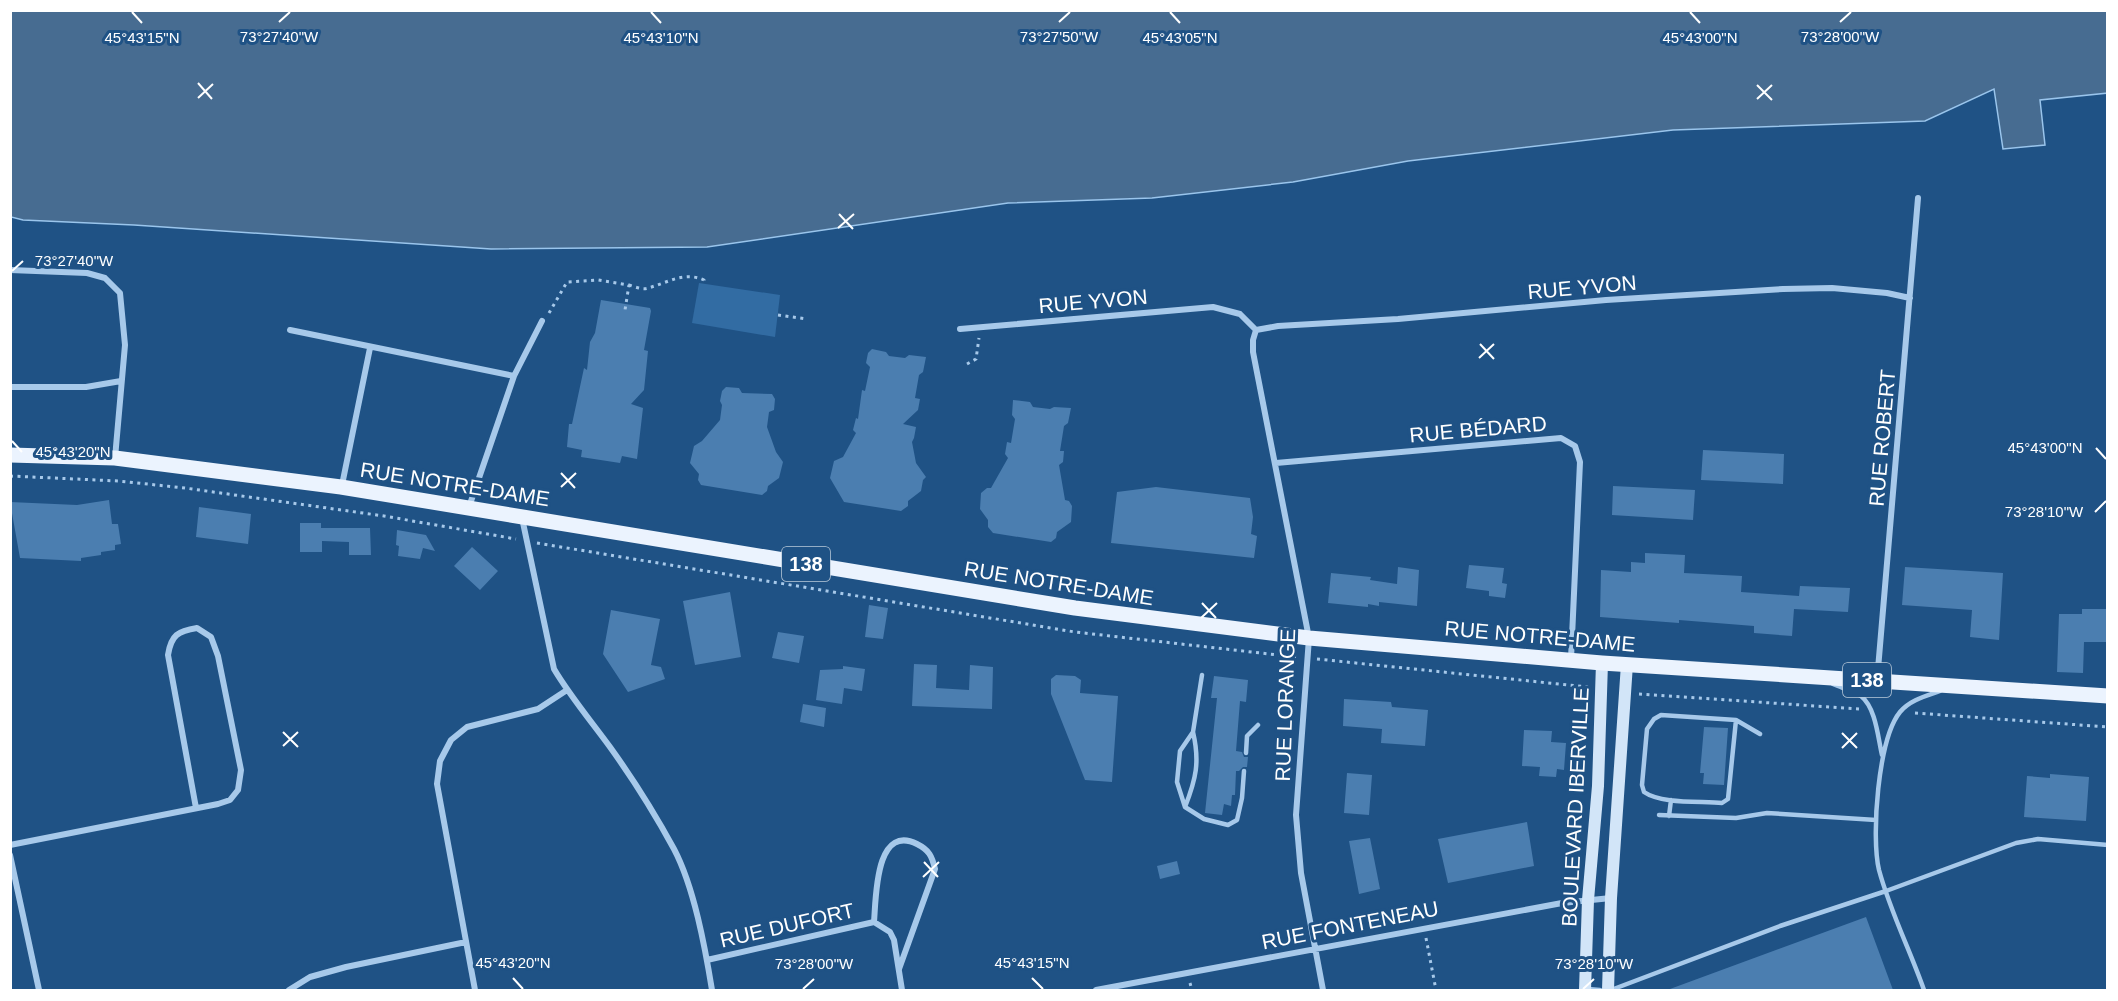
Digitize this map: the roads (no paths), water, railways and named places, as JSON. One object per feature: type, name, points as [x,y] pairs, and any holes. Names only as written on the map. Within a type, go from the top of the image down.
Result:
[{"type":"main road","name":"RUE NOTRE-DAME","points":[[10,455],[115,458],[341,487],[1075,608],[1309,638],[1602,663],[2108,696]]},
{"type":"street","name":"RUE ROBERT","points":[[1877,681],[1918,198]]},
{"type":"street","points":[[10,270],[87,273],[105,279],[120,293],[125,345],[115,458]]},
{"type":"street","name":"RUE YVON","points":[[960,329],[1213,307],[1240,314],[1256,330],[1278,326],[1398,320],[1606,300],[1783,289],[1843,289],[1887,293],[1910,298]]},
{"type":"street","points":[[469,507],[514,376],[542,321]]},
{"type":"street","points":[[290,330],[514,376]]},
{"type":"street","name":"RUE LORANGE","points":[[1256,330],[1253,352],[1309,638],[1296,815],[1301,871],[1323,990]]},
{"type":"street","points":[[341,487],[370,348]]},
{"type":"street","points":[[10,387],[86,387],[121,381]]},
{"type":"street","name":"RUE BÉDARD","points":[[1276,463],[1562,438],[1575,446],[1580,462],[1571,659]]},
{"type":"street","points":[[522,517],[554,669],[643,796],[675,850],[693,900],[712,990]]},
{"type":"street","points":[[10,845],[196,808],[230,801],[238,790],[241,770],[218,656],[211,637],[197,628],[177,634],[170,643],[168,655],[196,808]]},
{"type":"street","name":"BOULEVARD IBERVILLE","points":[[1585,989],[1588,900],[1598,786],[1602,663]]},
{"type":"street","name":"BOULEVARD IBERVILLE","points":[[1610,990],[1611,898],[1627,664]]},
{"type":"street","points":[[475,990],[437,784],[440,761],[451,740],[467,726],[538,708],[567,690]]},
{"type":"street","name":"RUE DUFORT","points":[[874,922],[878,872],[888,847],[894,843],[910,841],[926,848],[933,857],[935,869],[899,969]]},
{"type":"street","points":[[10,855],[39,990]]},
{"type":"street","name":"RUE FONTENEAU","points":[[1096,990],[1562,903],[1611,898]]},
{"type":"street","name":"RUE DUFORT","points":[[707,960],[874,922],[890,932],[894,940],[902,990]]},
{"type":"street","points":[[288,990],[310,977],[346,966],[466,942]]},
{"type":"lane","points":[[1185,807],[1195,782],[1198,754],[1193,732],[1202,675]]},
{"type":"lane","points":[[1815,676],[1861,697],[1875,723],[1883,758]]},
{"type":"lane","points":[[1924,990],[1886,891],[1876,848],[1876,820],[1883,758],[1893,723],[1901,711],[1918,699],[1954,686]]},
{"type":"lane","points":[[1736,720],[1728,799],[1722,803],[1671,800],[1650,796],[1644,792],[1642,785],[1647,729],[1662,715],[1736,720],[1760,734]]},
{"type":"lane","points":[[1246,753],[1247,736],[1257,725]]},
{"type":"lane","points":[[1193,732],[1180,751],[1177,782],[1185,807],[1204,819],[1228,825],[1238,820],[1244,771]]},
{"type":"lane","points":[[1669,816],[1671,800]]},
{"type":"lane","points":[[1659,815],[1736,818],[1776,813],[1876,820]]},
{"type":"lane","points":[[1610,990],[1780,926],[1886,891],[2016,843],[2038,839],[2108,845]]},
{"type":"lane","points":[[1585,989],[1600,990]]}]
